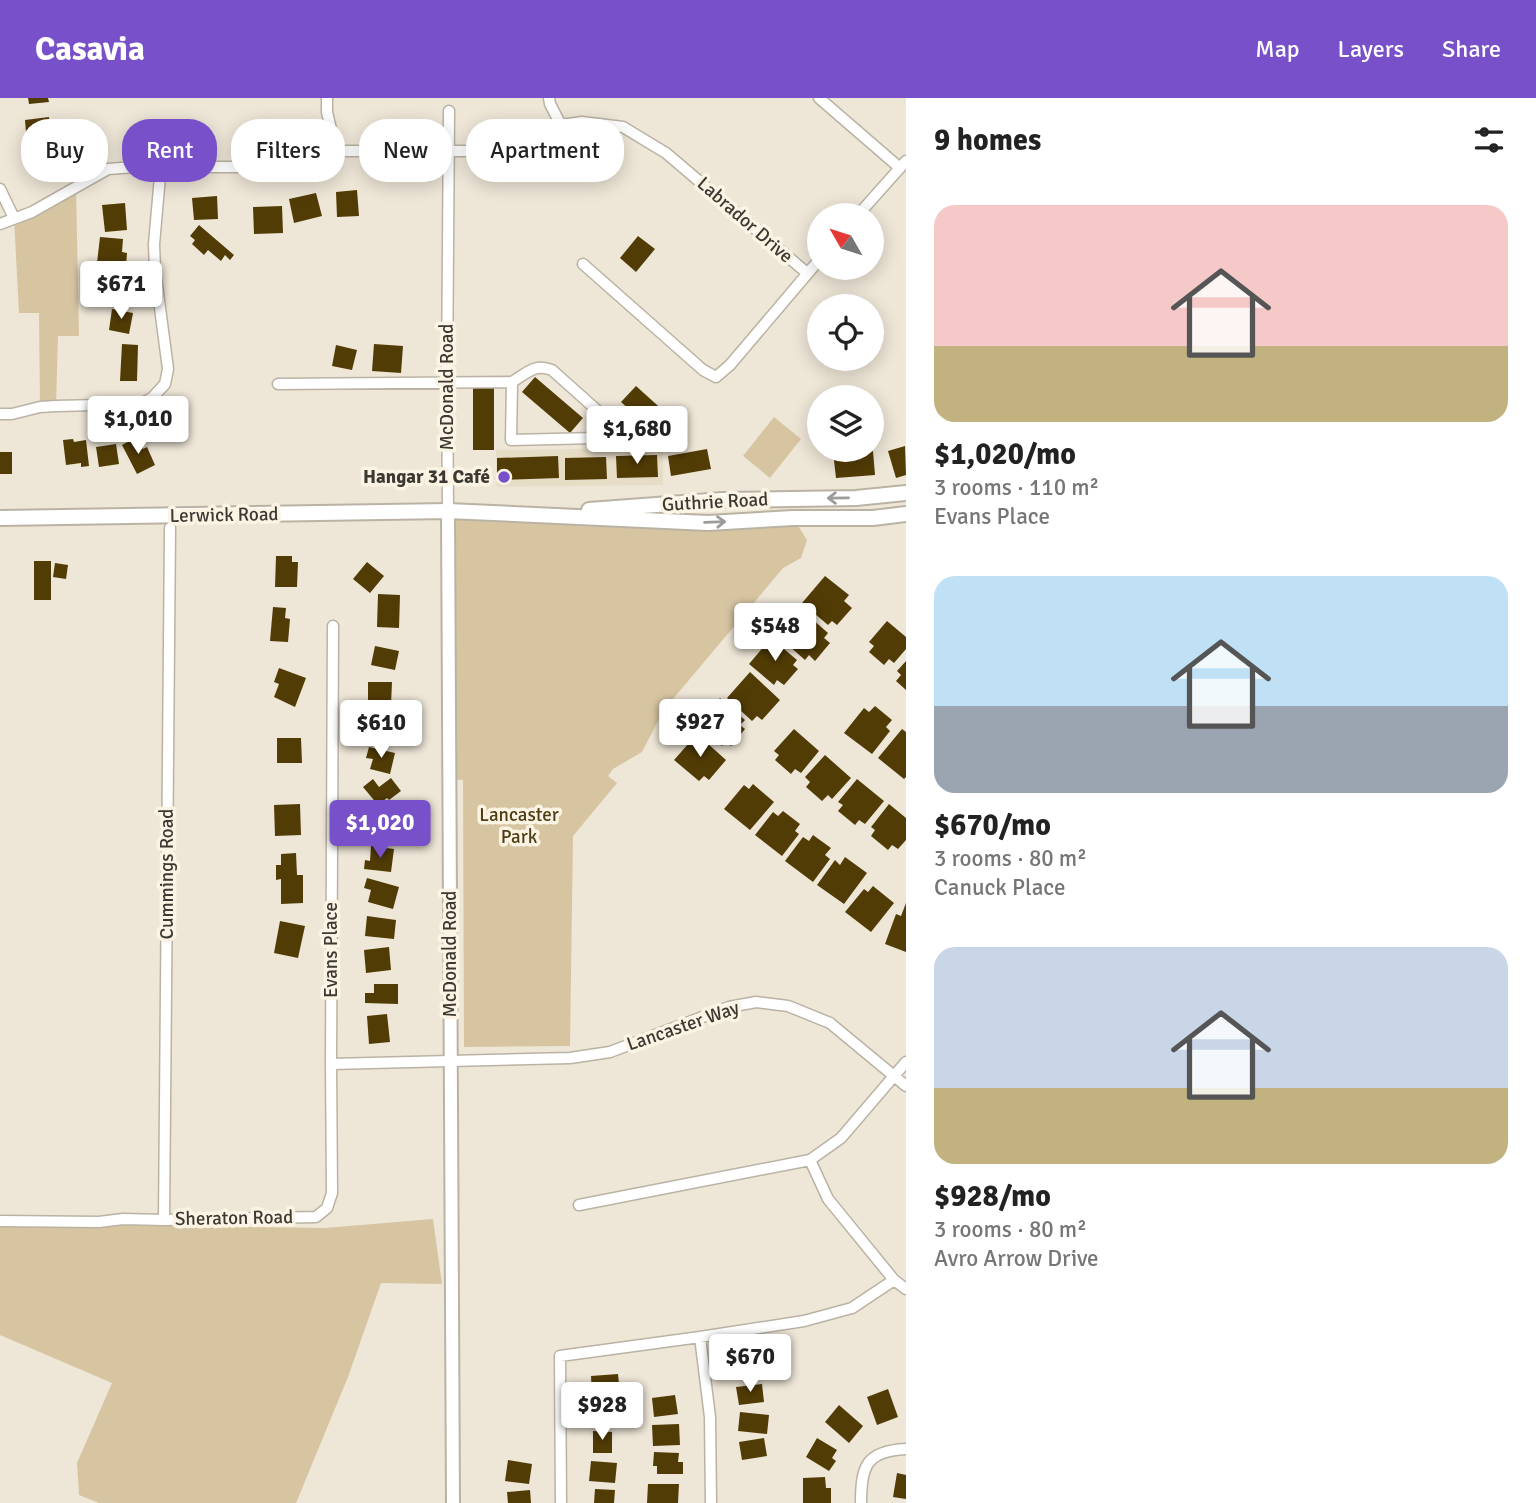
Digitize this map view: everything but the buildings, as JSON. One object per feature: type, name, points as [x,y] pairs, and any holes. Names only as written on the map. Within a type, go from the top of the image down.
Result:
[{"type":"main road","name":"Guthrie Road","points":[[524,514],[723,500],[856,498],[906,493]]},
{"type":"main road","name":"Guthrie Road","points":[[448,511],[708,523],[793,518],[873,518],[906,514]]},
{"type":"main road","name":"Lerwick Road","points":[[0,518],[448,511]]},
{"type":"street","points":[[327,98],[329,119]]},
{"type":"street","points":[[550,98],[550,104],[558,119]]},
{"type":"street","points":[[819,98],[903,165],[869,203]]},
{"type":"street","name":"McDonald Road","points":[[449,111],[449,119]]},
{"type":"street","name":"Labrador Drive","points":[[624,128],[666,153],[807,273]]},
{"type":"street","name":"Labrador Drive","points":[[0,225],[32,212],[108,169],[122,168]]},
{"type":"street","points":[[0,414],[56,405],[140,404],[152,398],[164,384],[168,369],[154,244],[159,182]]},
{"type":"street","name":"McDonald Road","points":[[448,182],[453,1503]]},
{"type":"street","points":[[0,189],[14,218]]},
{"type":"street","points":[[583,264],[703,370],[716,377],[730,365],[807,273]]},
{"type":"street","points":[[278,384],[512,382],[542,366],[552,370],[627,437]]},
{"type":"street","points":[[512,382],[511,440],[681,436]]},
{"type":"street","name":"Cummings Road","points":[[164,1220],[170,528]]},
{"type":"street","name":"Evans Place","points":[[331,1064],[333,626]]},
{"type":"street","name":"Lancaster Way","points":[[450,1061],[570,1058],[610,1052],[729,1007],[756,1002],[788,1006],[830,1023],[906,1086]]},
{"type":"street","points":[[331,1064],[450,1061]]},
{"type":"street","points":[[579,1205],[810,1160],[841,1138],[906,1062]]},
{"type":"street","name":"Sheraton Road","points":[[0,1221],[99,1222],[123,1219],[316,1217],[327,1208],[332,1193],[331,1064]]},
{"type":"street","points":[[810,1160],[828,1199],[894,1280],[906,1289]]},
{"type":"street","points":[[561,1503],[560,1356],[804,1321],[852,1308],[894,1280]]},
{"type":"street","points":[[700,1337],[710,1417],[712,1503]]},
{"type":"street","points":[[861,1503],[863,1470],[875,1455],[906,1449]]},
{"type":"shaded area","points":[[663,448],[663,485],[497,487],[496,450]]},
{"type":"green space","points":[[76,187],[79,336],[58,336],[56,406],[40,407],[39,313],[19,313],[14,218]]},
{"type":"green space","points":[[774,417],[801,439],[770,478],[743,456]]},
{"type":"green space","name":"Lancaster Park","points":[[448,511],[793,518],[807,540],[801,558],[783,568],[673,699],[642,752],[613,769],[608,776],[617,783],[573,836],[570,1046],[464,1047],[463,780],[449,779]]},
{"type":"green space","points":[[433,1219],[442,1284],[381,1283],[348,1377],[296,1503],[99,1503],[79,1495],[77,1463],[112,1383],[0,1335],[0,1223],[325,1228]]},
{"type":"place","name":"Hangar 31 Café","points":[[504,477]]}]
